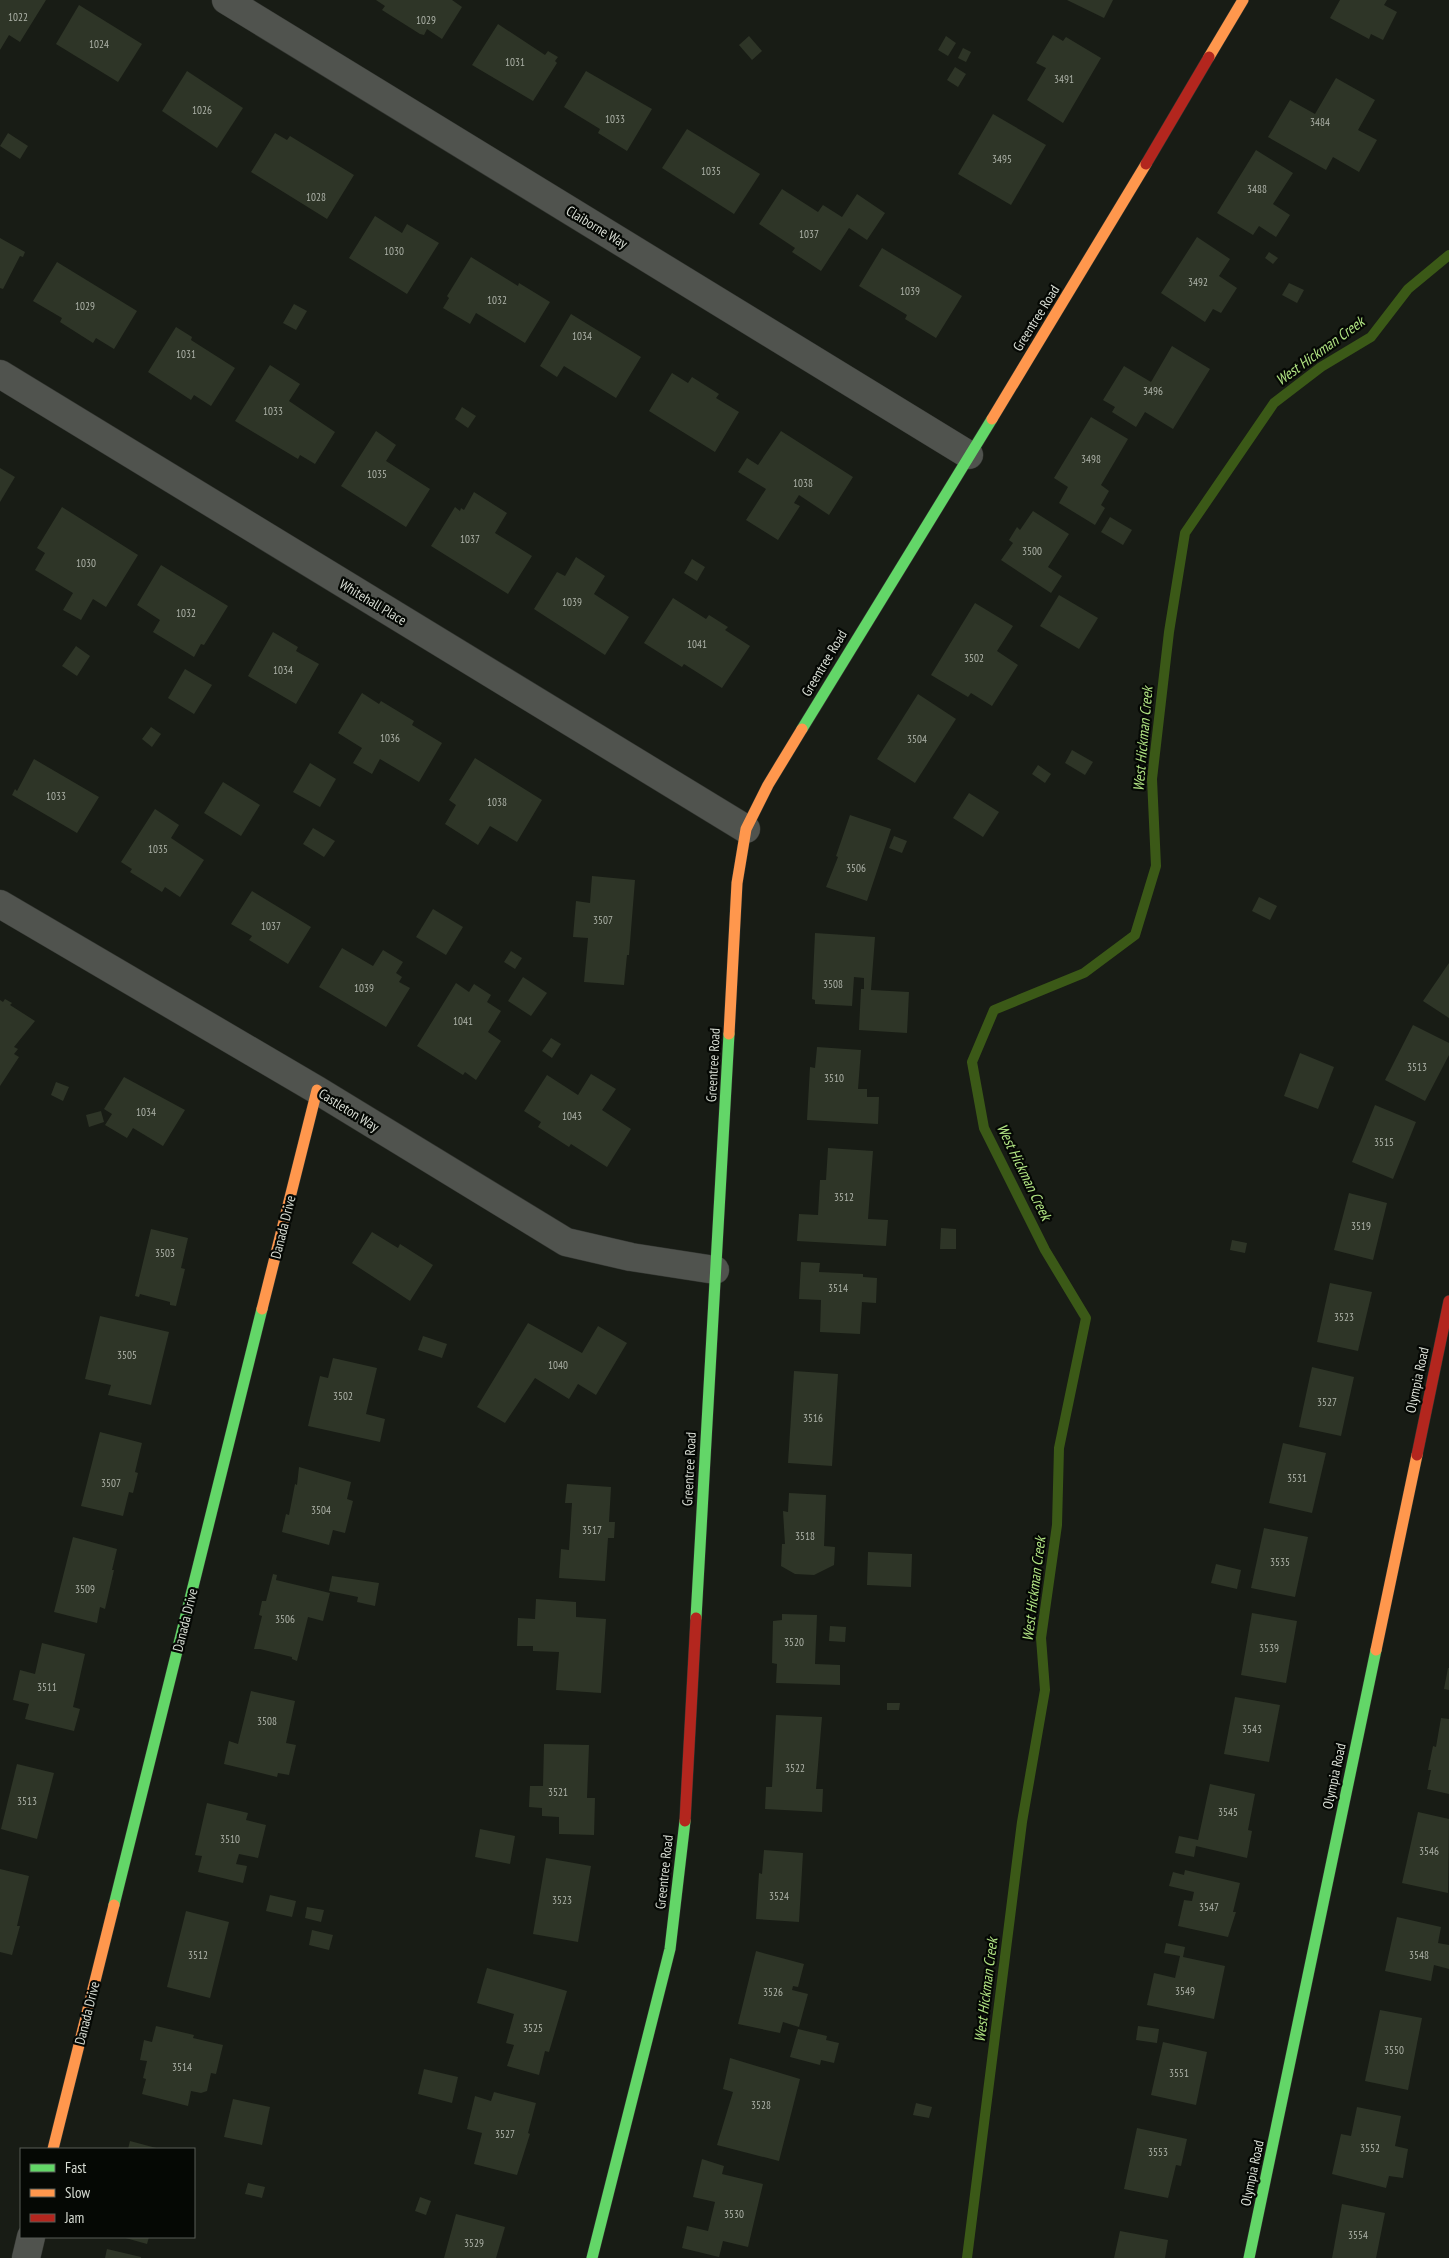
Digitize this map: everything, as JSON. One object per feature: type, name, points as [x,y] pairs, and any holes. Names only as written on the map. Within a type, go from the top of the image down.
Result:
[{"type":"street","name":"Claiborne Way","points":[[226,0],[969,455]]},
{"type":"street","name":"Greentree Road","points":[[592,2258],[670,1949],[683,1848],[737,883],[746,829],[768,785],[1082,271],[1243,0]]},
{"type":"street","name":"Whitehall Place","points":[[0,374],[746,829]]},
{"type":"street","name":"Castleton Way","points":[[0,904],[317,1090],[566,1242],[631,1257],[715,1270]]},
{"type":"street","name":"Danada Drive","points":[[53,2148],[317,1090]]},
{"type":"street","name":"Olympia Road","points":[[1249,2258],[1449,1301]]},
{"type":"street","points":[[26,2258],[31,2238]]},
{"type":"building","points":[[0,0],[46,0],[20,42],[9,35],[0,50]]},
{"type":"building","points":[[376,0],[452,0],[462,7],[442,39],[427,29],[424,35],[420,34],[382,10],[385,6]]},
{"type":"building","points":[[1067,0],[1113,0],[1104,18]]},
{"type":"building","points":[[1340,0],[1387,0],[1384,5],[1397,12],[1383,40],[1371,34],[1369,39],[1330,18]]},
{"type":"building","points":[[79,5],[142,44],[118,82],[56,44]]},
{"type":"building","points":[[498,24],[545,55],[548,51],[558,57],[555,61],[557,63],[533,101],[472,65]]},
{"type":"building","points":[[1053,35],[1063,41],[1066,37],[1101,58],[1063,123],[1027,100],[1046,68],[1036,63]]},
{"type":"building","points":[[749,36],[762,51],[752,60],[739,45]]},
{"type":"building","points":[[946,36],[956,43],[948,56],[938,50]]},
{"type":"building","points":[[963,48],[971,52],[966,62],[958,58]]},
{"type":"building","points":[[955,67],[966,74],[958,87],[947,80]]},
{"type":"building","points":[[187,71],[243,108],[217,148],[162,111]]},
{"type":"building","points":[[586,71],[652,109],[627,151],[598,133],[600,129],[564,107]]},
{"type":"building","points":[[1336,78],[1375,100],[1358,130],[1377,140],[1359,172],[1333,157],[1326,170],[1268,137],[1290,100],[1315,114]]},
{"type":"building","points":[[993,114],[1046,145],[1011,205],[958,174]]},
{"type":"building","points":[[687,129],[760,174],[734,214],[662,168]]},
{"type":"building","points":[[8,133],[28,146],[20,159],[0,146]]},
{"type":"building","points":[[275,133],[287,140],[290,136],[354,175],[327,219],[251,172]]},
{"type":"building","points":[[1256,150],[1293,173],[1273,204],[1290,215],[1276,237],[1259,226],[1253,235],[1217,213]]},
{"type":"building","points":[[782,189],[818,212],[823,205],[842,217],[857,194],[885,213],[867,240],[849,228],[821,271],[792,252],[795,248],[759,224]]},
{"type":"building","points":[[375,216],[402,233],[407,224],[439,243],[407,294],[349,258]]},
{"type":"building","points":[[1197,237],[1230,259],[1219,276],[1237,288],[1221,313],[1213,309],[1205,322],[1161,293]]},
{"type":"building","points":[[0,238],[25,252],[23,257],[20,256],[3,289],[0,288]]},
{"type":"building","points":[[882,248],[962,296],[936,338],[905,319],[907,315],[859,286]]},
{"type":"building","points":[[1269,252],[1278,258],[1273,264],[1265,258]]},
{"type":"building","points":[[471,257],[518,286],[519,283],[550,302],[525,343],[476,313],[470,324],[443,308],[449,298],[447,296]]},
{"type":"building","points":[[57,262],[137,311],[114,349],[96,338],[93,343],[60,322],[62,318],[33,301]]},
{"type":"building","points":[[1289,283],[1304,290],[1297,303],[1282,295]]},
{"type":"building","points":[[294,304],[307,311],[296,330],[283,323]]},
{"type":"building","points":[[571,314],[641,357],[616,398],[564,366],[557,377],[540,366]]},
{"type":"building","points":[[176,327],[192,337],[191,340],[235,368],[211,406],[194,395],[191,400],[148,372]]},
{"type":"building","points":[[1172,346],[1210,369],[1173,429],[1145,412],[1136,427],[1112,412],[1115,407],[1103,400],[1124,366],[1151,382]]},
{"type":"building","points":[[270,365],[300,384],[289,401],[335,432],[315,464],[300,455],[298,459],[235,421]]},
{"type":"building","points":[[672,373],[688,383],[692,377],[719,394],[716,398],[739,412],[715,452],[649,411]]},
{"type":"building","points":[[462,407],[476,416],[468,428],[455,419]]},
{"type":"building","points":[[1091,417],[1128,439],[1101,485],[1109,491],[1101,505],[1105,508],[1095,525],[1059,503],[1068,487],[1054,478]]},
{"type":"building","points":[[376,431],[396,445],[386,461],[430,489],[406,527],[341,486]]},
{"type":"building","points":[[781,431],[853,477],[829,515],[799,495],[794,503],[800,506],[778,540],[746,520],[766,489],[738,472],[747,458],[758,465]]},
{"type":"building","points":[[0,468],[15,477],[0,502]]},
{"type":"building","points":[[474,492],[507,513],[495,533],[532,556],[508,594],[431,546],[455,507],[460,511],[461,508],[464,510]]},
{"type":"building","points":[[62,507],[138,555],[106,607],[93,599],[81,620],[63,610],[73,593],[35,570],[45,553],[37,548]]},
{"type":"building","points":[[1033,511],[1069,534],[1048,567],[1062,576],[1051,593],[1001,560],[1013,543],[1009,540],[1017,527],[1020,530]]},
{"type":"building","points":[[1110,517],[1132,530],[1123,545],[1101,532]]},
{"type":"building","points":[[576,557],[605,576],[594,594],[629,617],[605,655],[534,609],[557,572],[565,576]]},
{"type":"building","points":[[692,559],[705,567],[697,581],[684,573]]},
{"type":"building","points":[[161,565],[228,606],[204,645],[201,644],[194,657],[153,632],[160,620],[137,605]]},
{"type":"building","points":[[1059,595],[1098,618],[1079,649],[1040,626]]},
{"type":"building","points":[[673,598],[706,619],[709,615],[728,627],[725,630],[750,646],[722,688],[684,664],[682,667],[644,643]]},
{"type":"building","points":[[975,603],[1013,626],[997,651],[1018,665],[992,706],[971,693],[968,697],[931,675]]},
{"type":"building","points":[[273,632],[298,647],[296,651],[319,664],[296,704],[248,676]]},
{"type":"building","points":[[76,646],[90,656],[77,676],[62,666]]},
{"type":"building","points":[[185,669],[212,685],[194,714],[168,698]]},
{"type":"building","points":[[362,693],[379,704],[381,701],[414,721],[412,725],[442,743],[419,782],[380,759],[372,774],[353,763],[362,748],[338,733]]},
{"type":"building","points":[[918,694],[956,719],[915,783],[877,759]]},
{"type":"building","points":[[151,727],[161,734],[152,747],[142,739]]},
{"type":"building","points":[[1072,750],[1093,762],[1085,775],[1065,763]]},
{"type":"building","points":[[475,758],[542,800],[517,842],[490,826],[478,845],[445,824],[456,805],[449,800]]},
{"type":"building","points":[[34,759],[99,797],[77,833],[12,795],[15,789],[17,791]]},
{"type":"building","points":[[310,763],[336,779],[320,807],[293,792]]},
{"type":"building","points":[[1038,765],[1051,774],[1045,783],[1032,774]]},
{"type":"building","points":[[223,782],[260,805],[241,836],[204,813]]},
{"type":"building","points":[[969,793],[999,812],[983,837],[953,818]]},
{"type":"building","points":[[155,809],[179,825],[171,838],[204,860],[180,897],[165,887],[162,892],[130,872],[132,869],[121,862]]},
{"type":"building","points":[[850,815],[891,829],[867,901],[826,887],[838,857],[836,856]]},
{"type":"building","points":[[313,828],[335,841],[324,857],[303,844]]},
{"type":"building","points":[[894,836],[907,841],[902,853],[889,848]]},
{"type":"building","points":[[592,876],[635,880],[629,955],[627,955],[624,985],[584,982],[588,938],[573,937],[576,901],[590,903]]},
{"type":"building","points":[[252,891],[311,927],[288,964],[249,940],[252,936],[231,924]]},
{"type":"building","points":[[1259,897],[1277,906],[1270,920],[1252,911]]},
{"type":"building","points":[[433,909],[463,927],[446,955],[416,937]]},
{"type":"building","points":[[815,933],[875,937],[871,990],[909,992],[907,1033],[859,1030],[861,989],[864,989],[864,978],[854,977],[852,1006],[815,1004],[815,1000],[812,999]]},
{"type":"building","points":[[342,948],[373,966],[383,950],[403,962],[396,973],[402,977],[399,982],[410,988],[386,1027],[319,987]]},
{"type":"building","points":[[511,951],[522,958],[515,969],[504,962]]},
{"type":"building","points":[[1449,963],[1449,1018],[1423,1001]]},
{"type":"building","points":[[523,977],[547,993],[531,1016],[508,1001]]},
{"type":"building","points":[[456,983],[469,992],[474,984],[491,995],[487,1002],[501,1011],[488,1032],[501,1041],[476,1080],[465,1072],[463,1075],[417,1046]]},
{"type":"building","points":[[5,999],[12,1003],[10,1005],[35,1021],[14,1047],[18,1049],[14,1054],[19,1057],[0,1086],[0,1000],[3,1002]]},
{"type":"building","points":[[1413,1025],[1449,1043],[1449,1055],[1425,1101],[1385,1080]]},
{"type":"building","points":[[551,1038],[561,1044],[552,1058],[542,1051]]},
{"type":"building","points":[[817,1047],[861,1050],[858,1089],[867,1089],[867,1097],[879,1097],[878,1124],[807,1120],[810,1067],[815,1068]]},
{"type":"building","points":[[1300,1053],[1334,1067],[1318,1109],[1284,1096]]},
{"type":"building","points":[[591,1074],[616,1089],[602,1110],[631,1129],[607,1167],[571,1144],[569,1147],[538,1127],[541,1122],[524,1111],[547,1075],[578,1095]]},
{"type":"building","points":[[124,1077],[185,1110],[163,1146],[133,1128],[127,1138],[105,1125],[112,1114],[104,1109]]},
{"type":"building","points":[[56,1082],[69,1087],[63,1101],[51,1095]]},
{"type":"building","points":[[1375,1105],[1416,1122],[1393,1179],[1352,1162]]},
{"type":"building","points":[[101,1111],[104,1122],[89,1127],[86,1115]]},
{"type":"building","points":[[828,1148],[873,1151],[868,1219],[888,1220],[886,1246],[797,1241],[799,1214],[818,1215],[820,1180],[826,1180]]},
{"type":"building","points":[[1349,1193],[1387,1203],[1373,1260],[1334,1250]]},
{"type":"building","points":[[941,1228],[956,1229],[956,1249],[940,1249]]},
{"type":"building","points":[[151,1229],[188,1238],[181,1268],[185,1269],[176,1306],[170,1305],[170,1302],[140,1294],[139,1297],[135,1296]]},
{"type":"building","points":[[372,1232],[398,1248],[400,1244],[433,1265],[410,1301],[352,1263]]},
{"type":"building","points":[[1232,1240],[1247,1243],[1245,1253],[1230,1250]]},
{"type":"building","points":[[801,1262],[820,1263],[819,1272],[863,1274],[863,1277],[877,1278],[876,1303],[862,1302],[860,1334],[820,1332],[821,1300],[799,1299]]},
{"type":"building","points":[[1330,1283],[1372,1292],[1358,1351],[1317,1342]]},
{"type":"building","points":[[100,1316],[169,1332],[151,1405],[108,1395],[111,1385],[85,1379]]},
{"type":"building","points":[[528,1323],[582,1353],[598,1326],[627,1343],[596,1395],[578,1384],[569,1399],[535,1378],[505,1423],[477,1407]]},
{"type":"building","points":[[423,1336],[447,1344],[442,1358],[418,1350]]},
{"type":"building","points":[[333,1358],[377,1368],[366,1414],[385,1419],[380,1442],[308,1426],[320,1376],[328,1378]]},
{"type":"building","points":[[1312,1367],[1354,1377],[1341,1436],[1299,1427]]},
{"type":"building","points":[[794,1371],[838,1374],[832,1466],[788,1463]]},
{"type":"building","points":[[100,1432],[142,1443],[135,1472],[138,1473],[133,1493],[129,1492],[123,1516],[81,1506]]},
{"type":"building","points":[[1283,1443],[1326,1453],[1312,1513],[1269,1503]]},
{"type":"building","points":[[299,1467],[351,1482],[347,1499],[353,1501],[345,1533],[333,1530],[329,1545],[282,1532],[286,1514],[289,1515],[295,1484],[297,1485]]},
{"type":"building","points":[[567,1484],[611,1487],[609,1522],[615,1522],[614,1538],[608,1538],[605,1581],[559,1578],[561,1549],[569,1550],[572,1503],[565,1503]]},
{"type":"building","points":[[789,1493],[826,1495],[824,1546],[835,1547],[834,1565],[814,1575],[795,1574],[781,1566],[782,1544],[785,1544],[783,1511],[788,1512]]},
{"type":"building","points":[[1264,1528],[1308,1537],[1295,1597],[1251,1588]]},
{"type":"building","points":[[73,1537],[117,1549],[105,1609],[100,1607],[97,1623],[54,1612]]},
{"type":"building","points":[[868,1552],[912,1554],[911,1587],[867,1585]]},
{"type":"building","points":[[1216,1564],[1241,1570],[1237,1589],[1211,1583]]},
{"type":"building","points":[[273,1574],[277,1575],[276,1580],[330,1593],[323,1621],[308,1617],[297,1661],[292,1659],[292,1657],[254,1649],[262,1616],[259,1615],[262,1601],[266,1601]]},
{"type":"building","points":[[332,1576],[379,1583],[375,1606],[357,1602],[358,1597],[329,1591]]},
{"type":"building","points":[[536,1599],[576,1602],[576,1617],[606,1619],[601,1693],[556,1690],[559,1652],[533,1651],[533,1646],[517,1646],[518,1618],[535,1619]]},
{"type":"building","points":[[1252,1613],[1297,1621],[1286,1683],[1241,1675]]},
{"type":"building","points":[[782,1614],[817,1615],[815,1664],[840,1665],[840,1685],[776,1683],[777,1664],[772,1663],[773,1621],[782,1620]]},
{"type":"building","points":[[830,1626],[846,1627],[845,1642],[829,1641]]},
{"type":"building","points":[[42,1643],[85,1654],[73,1707],[80,1709],[74,1731],[25,1719],[29,1704],[13,1700],[20,1670],[35,1674]]},
{"type":"building","points":[[1449,1668],[1449,1690],[1444,1689]]},
{"type":"building","points":[[251,1691],[295,1701],[286,1743],[296,1745],[289,1775],[278,1773],[277,1777],[224,1764],[229,1741],[238,1744]]},
{"type":"building","points":[[1235,1697],[1280,1705],[1269,1762],[1224,1754]]},
{"type":"building","points":[[887,1703],[900,1703],[899,1710],[887,1710]]},
{"type":"building","points":[[776,1715],[822,1717],[816,1789],[823,1789],[822,1812],[765,1809],[766,1787],[772,1787]]},
{"type":"building","points":[[1441,1718],[1449,1719],[1449,1794],[1427,1789],[1431,1770],[1428,1770],[1433,1746],[1436,1747]]},
{"type":"building","points":[[544,1744],[589,1745],[587,1798],[595,1798],[594,1835],[559,1834],[559,1817],[542,1816],[542,1808],[529,1807],[530,1786],[543,1786]]},
{"type":"building","points":[[17,1764],[54,1773],[37,1839],[1,1829]]},
{"type":"building","points":[[1210,1784],[1255,1794],[1248,1830],[1252,1831],[1247,1858],[1196,1846],[1194,1857],[1175,1853],[1179,1836],[1198,1840]]},
{"type":"building","points":[[207,1803],[248,1813],[246,1820],[266,1825],[258,1858],[239,1854],[236,1864],[247,1866],[243,1883],[198,1872],[202,1856],[195,1855]]},
{"type":"building","points":[[1418,1812],[1449,1819],[1448,1893],[1402,1883]]},
{"type":"building","points":[[480,1829],[515,1836],[510,1864],[475,1857]]},
{"type":"building","points":[[764,1850],[803,1853],[799,1922],[756,1919],[759,1873],[762,1874]]},
{"type":"building","points":[[546,1858],[591,1866],[578,1942],[533,1934]]},
{"type":"building","points":[[0,1869],[29,1876],[17,1926],[20,1926],[12,1955],[0,1952]]},
{"type":"building","points":[[1185,1870],[1240,1883],[1233,1912],[1236,1912],[1228,1937],[1178,1926],[1184,1900],[1192,1901],[1194,1892],[1169,1886],[1173,1872],[1184,1875]]},
{"type":"building","points":[[270,1895],[296,1901],[292,1917],[266,1911]]},
{"type":"building","points":[[307,1907],[324,1910],[321,1922],[305,1918]]},
{"type":"building","points":[[186,1911],[229,1922],[210,1998],[167,1987]]},
{"type":"building","points":[[1397,1917],[1441,1927],[1438,1943],[1449,1945],[1449,1969],[1434,1965],[1431,1981],[1385,1971]]},
{"type":"building","points":[[312,1930],[333,1935],[329,1950],[309,1945]]},
{"type":"building","points":[[1166,1943],[1185,1947],[1183,1957],[1225,1966],[1214,2019],[1147,2005],[1154,1973],[1175,1978],[1180,1956],[1164,1953]]},
{"type":"building","points":[[756,1951],[804,1964],[798,1987],[793,1986],[792,1990],[808,1994],[799,2027],[783,2022],[780,2033],[738,2024]]},
{"type":"building","points":[[487,1968],[567,1991],[549,2052],[545,2051],[539,2075],[507,2066],[514,2045],[506,2043],[514,2014],[477,2003]]},
{"type":"building","points":[[1380,2010],[1422,2018],[1408,2090],[1365,2081]]},
{"type":"building","points":[[156,2026],[194,2035],[193,2038],[223,2045],[216,2074],[211,2073],[207,2091],[201,2093],[191,2091],[188,2106],[142,2094],[146,2079],[143,2078],[147,2061],[140,2060],[144,2040],[152,2042]]},
{"type":"building","points":[[1138,2026],[1159,2029],[1157,2043],[1136,2040]]},
{"type":"building","points":[[798,2029],[827,2036],[826,2040],[839,2043],[834,2063],[821,2060],[820,2065],[790,2057]]},
{"type":"building","points":[[1163,2042],[1207,2052],[1196,2105],[1151,2095]]},
{"type":"building","points":[[730,2058],[800,2079],[779,2161],[717,2145],[733,2092],[723,2089]]},
{"type":"building","points":[[424,2069],[458,2077],[452,2103],[418,2094]]},
{"type":"building","points":[[494,2092],[536,2103],[528,2133],[530,2134],[517,2175],[474,2164],[482,2133],[467,2129],[475,2096],[491,2101]]},
{"type":"building","points":[[233,2099],[270,2107],[262,2145],[224,2137]]},
{"type":"building","points":[[916,2103],[932,2107],[929,2118],[913,2115]]},
{"type":"building","points":[[1357,2107],[1401,2116],[1395,2146],[1408,2149],[1403,2178],[1389,2176],[1386,2188],[1332,2174],[1341,2134],[1351,2136]]},
{"type":"building","points":[[1137,2128],[1187,2139],[1181,2166],[1176,2165],[1168,2198],[1124,2189]]},
{"type":"building","points":[[130,2141],[156,2148],[128,2148]]},
{"type":"building","points":[[702,2159],[724,2166],[722,2174],[763,2184],[748,2247],[723,2241],[719,2257],[682,2248],[687,2226],[708,2231],[715,2202],[693,2197]]},
{"type":"building","points":[[248,2183],[265,2187],[262,2198],[245,2194]]},
{"type":"building","points":[[420,2197],[431,2201],[426,2215],[415,2211]]},
{"type":"building","points":[[1342,2204],[1385,2213],[1376,2258],[1332,2258]]},
{"type":"building","points":[[456,2214],[505,2227],[496,2258],[444,2258]]},
{"type":"building","points":[[1120,2231],[1168,2240],[1165,2258],[1114,2258]]},
{"type":"building","points":[[126,2238],[149,2238],[147,2244]]},
{"type":"building","points":[[107,2249],[141,2257],[141,2258],[105,2258]]},
{"type":"waterway","name":"West Hickman Creek","points":[[967,2258],[1022,1822],[1045,1690],[1041,1638],[1057,1525],[1059,1448],[1086,1318],[1045,1250],[984,1128],[972,1062],[994,1010],[1084,973],[1135,935],[1156,866],[1152,779],[1169,632],[1185,533],[1274,403],[1321,367],[1371,337],[1408,289],[1449,255]]},
{"type":"traffic: fast","points":[[802,729],[992,419]]},
{"type":"traffic: fast","points":[[696,1618],[729,1034]]},
{"type":"traffic: fast","points":[[114,1905],[262,1309]]},
{"type":"traffic: fast","points":[[1249,2258],[1376,1650]]},
{"type":"traffic: fast","points":[[592,2258],[670,1949],[685,1821]]},
{"type":"traffic: slow","points":[[1209,57],[1243,0]]},
{"type":"traffic: slow","points":[[992,419],[1146,164]]},
{"type":"traffic: slow","points":[[729,1034],[737,883],[746,829],[768,785],[802,729]]},
{"type":"traffic: slow","points":[[262,1309],[317,1090]]},
{"type":"traffic: slow","points":[[1376,1650],[1417,1455]]},
{"type":"traffic: slow","points":[[53,2148],[114,1905]]},
{"type":"traffic: jam","points":[[1146,164],[1209,57]]},
{"type":"traffic: jam","points":[[1417,1455],[1449,1301]]},
{"type":"traffic: jam","points":[[685,1821],[696,1618]]}]
